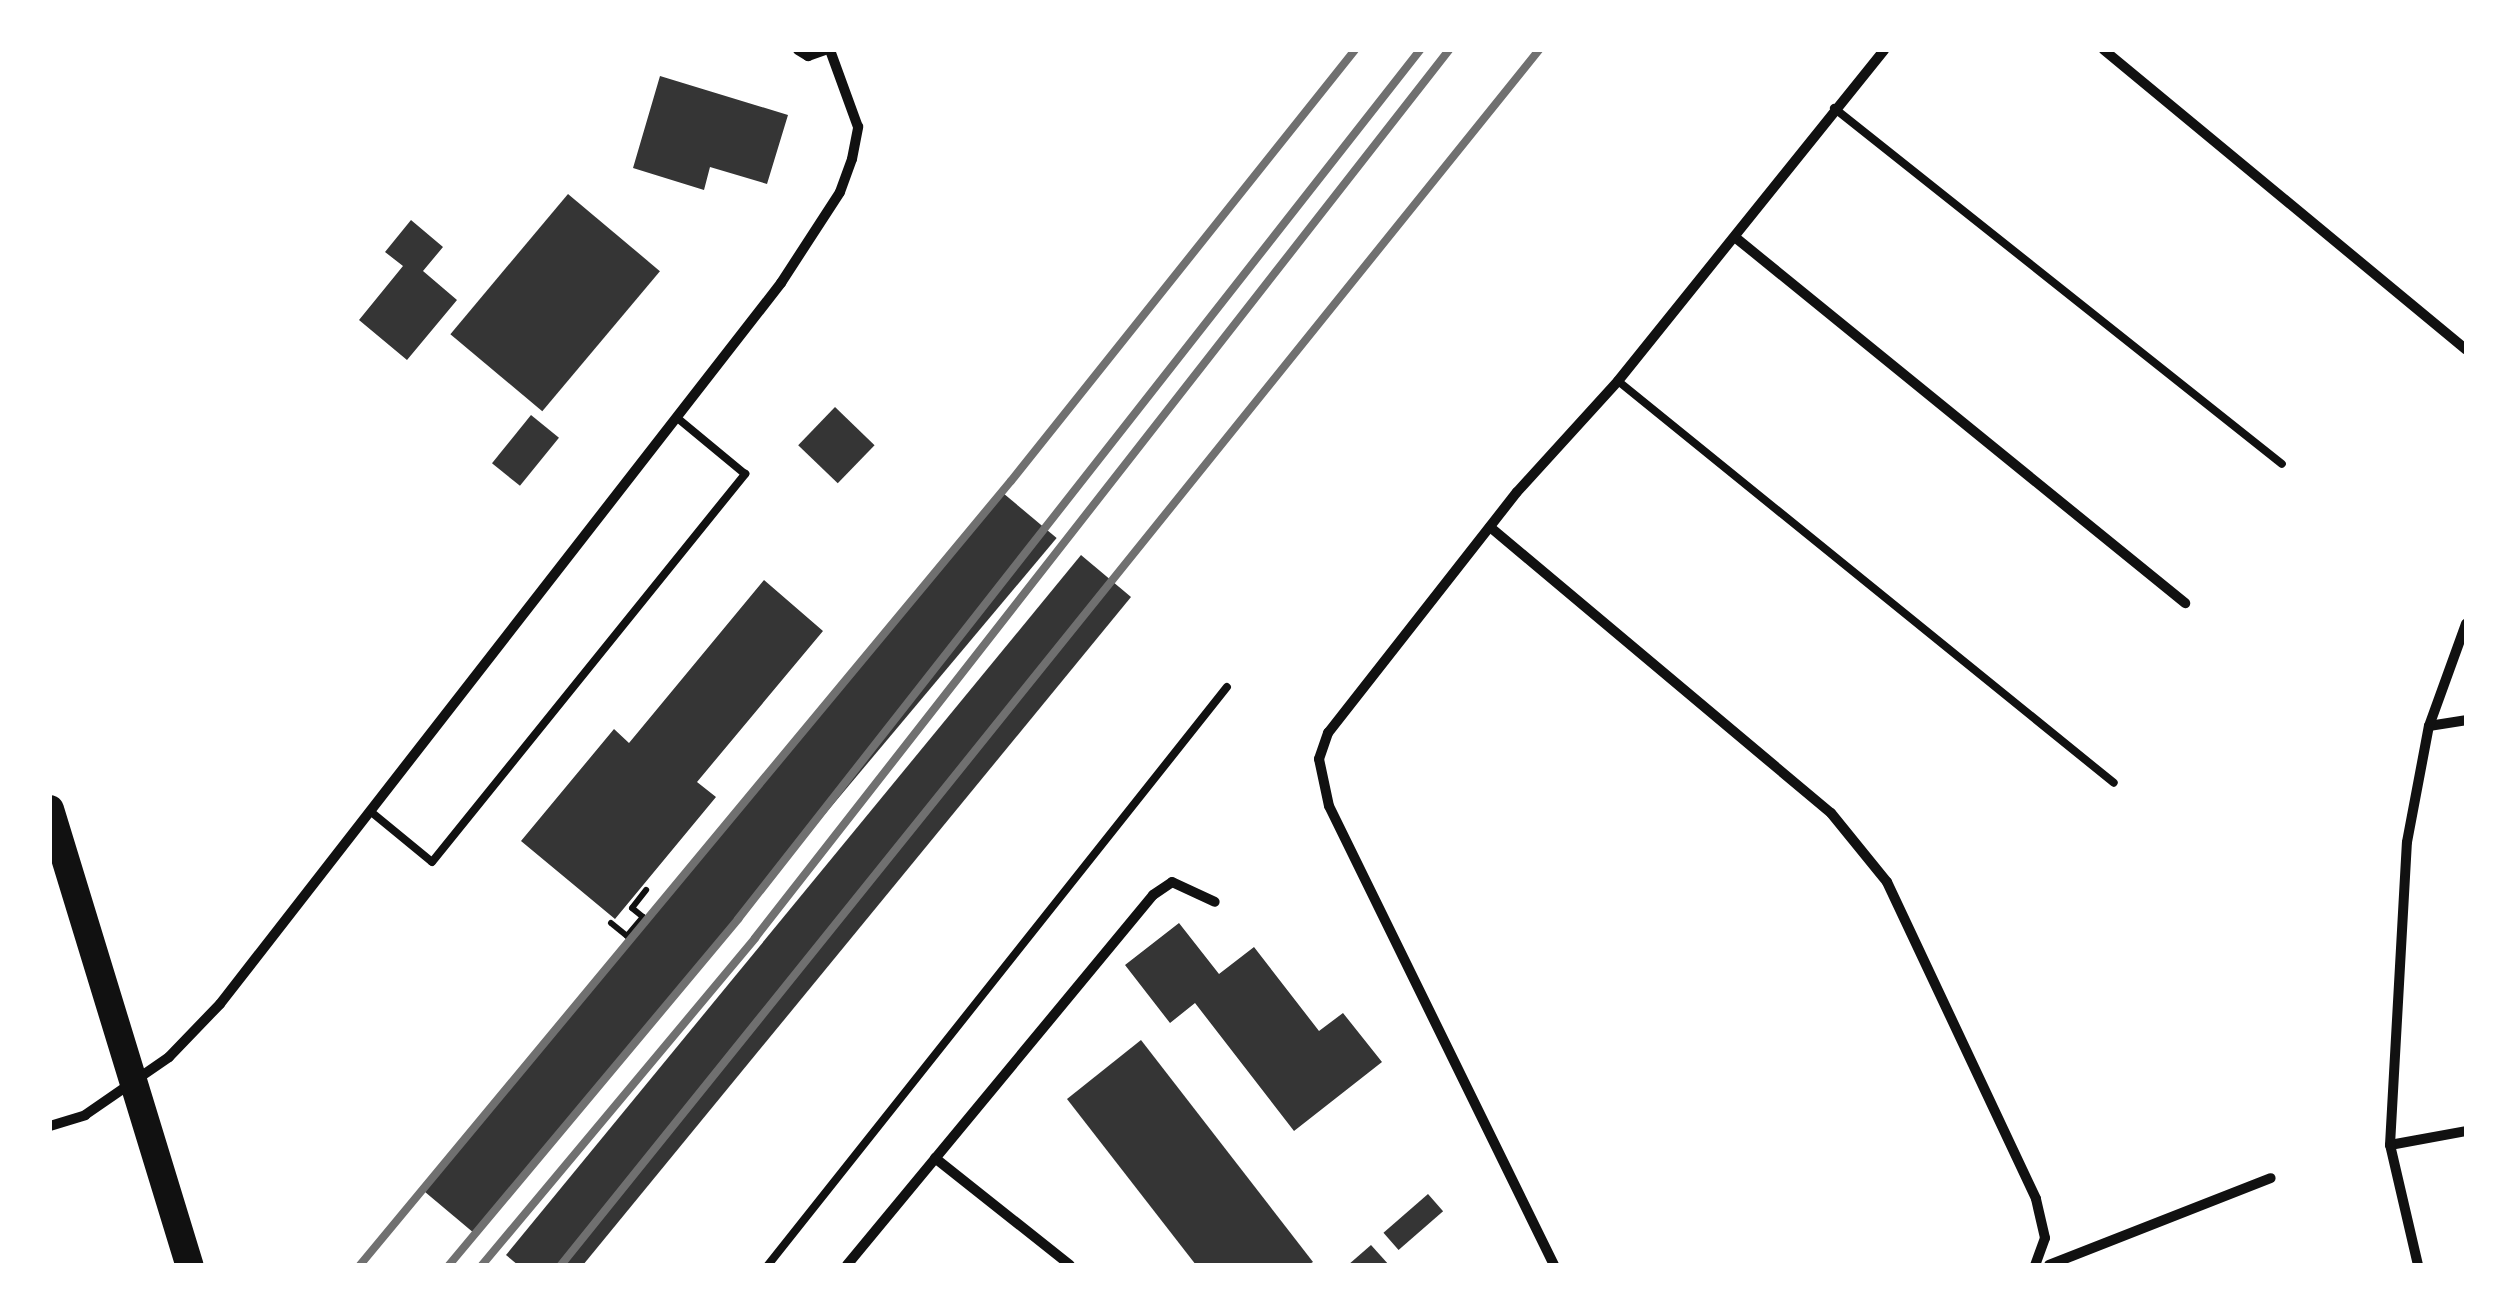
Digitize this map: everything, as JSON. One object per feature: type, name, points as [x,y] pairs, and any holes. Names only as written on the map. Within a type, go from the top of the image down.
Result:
[{"type":"highway","points":[[50,810],[117,1014],[189,1265]]},
{"type":"street","points":[[50,1126],[85,1115],[170,1058],[220,1004],[781,283],[840,192],[858,127],[827,50],[808,56],[798,50]]},
{"type":"street","points":[[1554,1265],[1319,778],[1328,733],[1490,527],[1736,238],[1834,108],[1884,50]]},
{"type":"street","points":[[2104,50],[2466,349]]},
{"type":"street","points":[[1736,238],[2184,603]]},
{"type":"street","points":[[1490,527],[1832,813],[1886,882],[2036,1199],[2044,1238],[2034,1265]]},
{"type":"street","points":[[2418,1265],[2390,1145],[2407,842],[2429,726],[2466,624]]},
{"type":"street","points":[[2429,726],[2466,720]]},
{"type":"street","points":[[847,1265],[1153,895],[1172,882],[1215,902]]},
{"type":"street","points":[[2390,1145],[2466,1131]]},
{"type":"street","points":[[935,1158],[1070,1265]]},
{"type":"street","points":[[2050,1265],[2270,1178]]},
{"type":"lane","points":[[1834,108],[2282,464]]},
{"type":"lane","points":[[1618,380],[2114,783]]},
{"type":"lane","points":[[370,811],[432,862],[745,474],[676,418]]},
{"type":"lane","points":[[768,1265],[1227,687]]},
{"type":"path","points":[[611,923],[627,936],[643,916],[632,908],[646,890]]},
{"type":"building","points":[[660,76],[788,115],[767,184],[710,167],[704,190],[633,168]]},
{"type":"building","points":[[568,194],[660,271],[542,411],[450,334]]},
{"type":"building","points":[[411,220],[443,247],[423,271],[457,300],[407,360],[359,320],[403,266],[385,252]]},
{"type":"building","points":[[835,407],[875,445],[838,483],[798,445]]},
{"type":"building","points":[[531,415],[559,438],[520,486],[492,463]]},
{"type":"building","points":[[1003,493],[1057,538],[474,1233],[420,1188]]},
{"type":"building","points":[[1081,555],[1131,597],[583,1265],[518,1265],[506,1255]]},
{"type":"building","points":[[764,580],[823,631],[697,782],[716,797],[615,919],[521,841],[614,729],[629,743]]},
{"type":"building","points":[[1179,923],[1219,974],[1254,947],[1319,1031],[1343,1013],[1382,1062],[1294,1131],[1195,1003],[1170,1023],[1125,965]]},
{"type":"building","points":[[1141,1040],[1313,1262],[1196,1265],[1067,1099]]},
{"type":"building","points":[[1428,1194],[1443,1211],[1399,1250],[1383,1233]]},
{"type":"building","points":[[1371,1245],[1389,1265],[1348,1265]]},
{"type":"railway","points":[[360,1265],[1011,481],[1355,50]]},
{"type":"railway","points":[[449,1265],[738,919],[1420,50]]},
{"type":"railway","points":[[482,1265],[755,938],[1449,50]]},
{"type":"railway","points":[[561,1265],[1539,50]]}]
